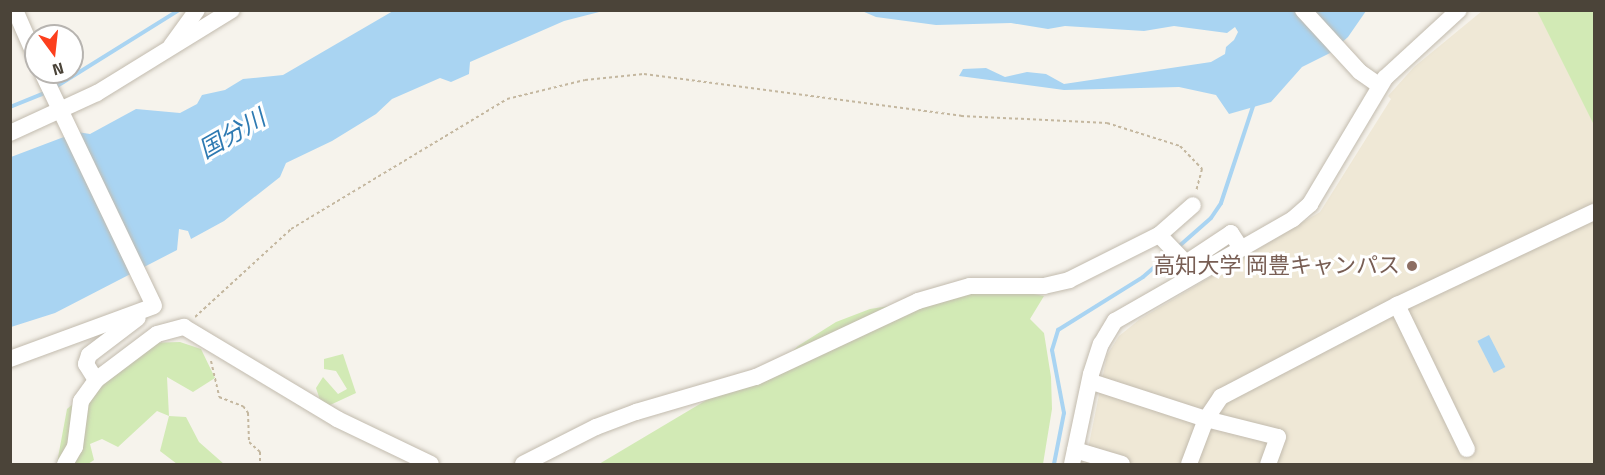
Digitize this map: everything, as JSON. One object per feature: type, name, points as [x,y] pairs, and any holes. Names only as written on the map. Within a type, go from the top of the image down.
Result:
[{"type":"street","points":[[15,10],[24,31]]},
{"type":"street","points":[[170,49],[197,10]]},
{"type":"street","points":[[10,133],[62,112],[97,93],[232,10]]},
{"type":"street","points":[[1303,10],[1360,72],[1380,87]]},
{"type":"street","points":[[1122,465],[1073,457],[1101,344],[1115,321],[1240,247],[1293,219],[1310,204],[1380,87],[1414,47],[1459,10]]},
{"type":"street","points":[[48,84],[153,303]]},
{"type":"street","points":[[523,465],[596,427],[636,412],[756,377],[918,302],[970,286],[1044,286],[1069,280],[1163,239],[1192,205]]},
{"type":"street","points":[[1189,465],[1206,419],[1221,396],[1397,305],[1594,212]]},
{"type":"street","points":[[1163,239],[1185,263],[1231,233],[1240,247]]},
{"type":"street","points":[[10,359],[153,303]]},
{"type":"street","points":[[96,380],[86,364],[89,355],[153,303]]},
{"type":"street","points":[[1397,305],[1467,449]]},
{"type":"street","points":[[65,465],[75,447],[81,401],[96,380],[157,334],[184,327],[223,348],[337,419],[431,465]]},
{"type":"street","points":[[1092,382],[1206,419],[1278,437],[1268,465]]},
{"type":"path","points":[[184,327],[291,229],[507,99],[585,80],[644,74],[961,116],[1107,123],[1180,146],[1202,168],[1192,205]]},
{"type":"path","points":[[223,348],[211,360],[218,394],[245,409],[249,442],[260,452],[260,465]]},
{"type":"shaded area","name":"高知大学 岡豊キャンパス","points":[[1482,11],[1594,11],[1594,464],[1085,464],[1107,355],[1119,336],[1140,319],[1320,212],[1391,99],[1388,96],[1414,67]]},
{"type":"green space","points":[[1537,11],[1594,11],[1594,125]]},
{"type":"green space","points":[[1003,288],[1044,296],[1030,319],[1044,333],[1051,377],[1052,409],[1043,464],[599,464],[720,392],[780,363],[798,346],[836,322],[870,309]]},
{"type":"green space","points":[[180,342],[201,349],[215,378],[193,392],[167,377],[169,416],[157,411],[118,447],[102,439],[90,444],[94,460],[88,464],[57,463],[67,409],[146,343]]},
{"type":"green space","points":[[343,354],[356,393],[328,406],[320,400],[316,388],[323,377],[338,394],[347,389],[336,371],[324,369],[324,359]]},
{"type":"green space","points":[[169,416],[186,417],[199,442],[224,464],[177,464],[160,451]]},
{"type":"water","name":"国分川","points":[[393,11],[603,11],[564,21],[470,62],[469,74],[451,82],[440,78],[392,99],[376,114],[332,141],[286,163],[280,177],[224,221],[191,239],[188,231],[179,229],[177,250],[55,313],[11,327],[11,157],[77,132],[90,134],[136,109],[180,113],[197,104],[202,95],[225,90],[243,79],[283,75]]},
{"type":"water","points":[[862,11],[1366,11],[1348,37],[1330,53],[1302,67],[1271,102],[1229,114],[1216,95],[1179,87],[1064,90],[959,76],[963,69],[986,68],[1005,77],[1027,72],[1046,74],[1064,84],[1211,62],[1225,54],[1226,47],[1234,40],[1238,32],[1235,27],[1227,33],[1174,26],[1144,31],[1065,26],[1048,29],[1011,23],[936,25],[876,17]]},
{"type":"water","points":[[1489,335],[1505,367],[1494,373],[1477,341]]},
{"type":"waterway","points":[[57,86],[179,10]]},
{"type":"waterway","points":[[10,107],[42,94]]},
{"type":"waterway","points":[[1177,248],[1211,218],[1221,203],[1254,103]]},
{"type":"waterway","points":[[1054,464],[1064,413],[1052,350],[1058,330],[1143,277],[1171,253]]},
{"type":"place","name":"高知大学 岡豊キャンパス","points":[[1412,266]]}]
